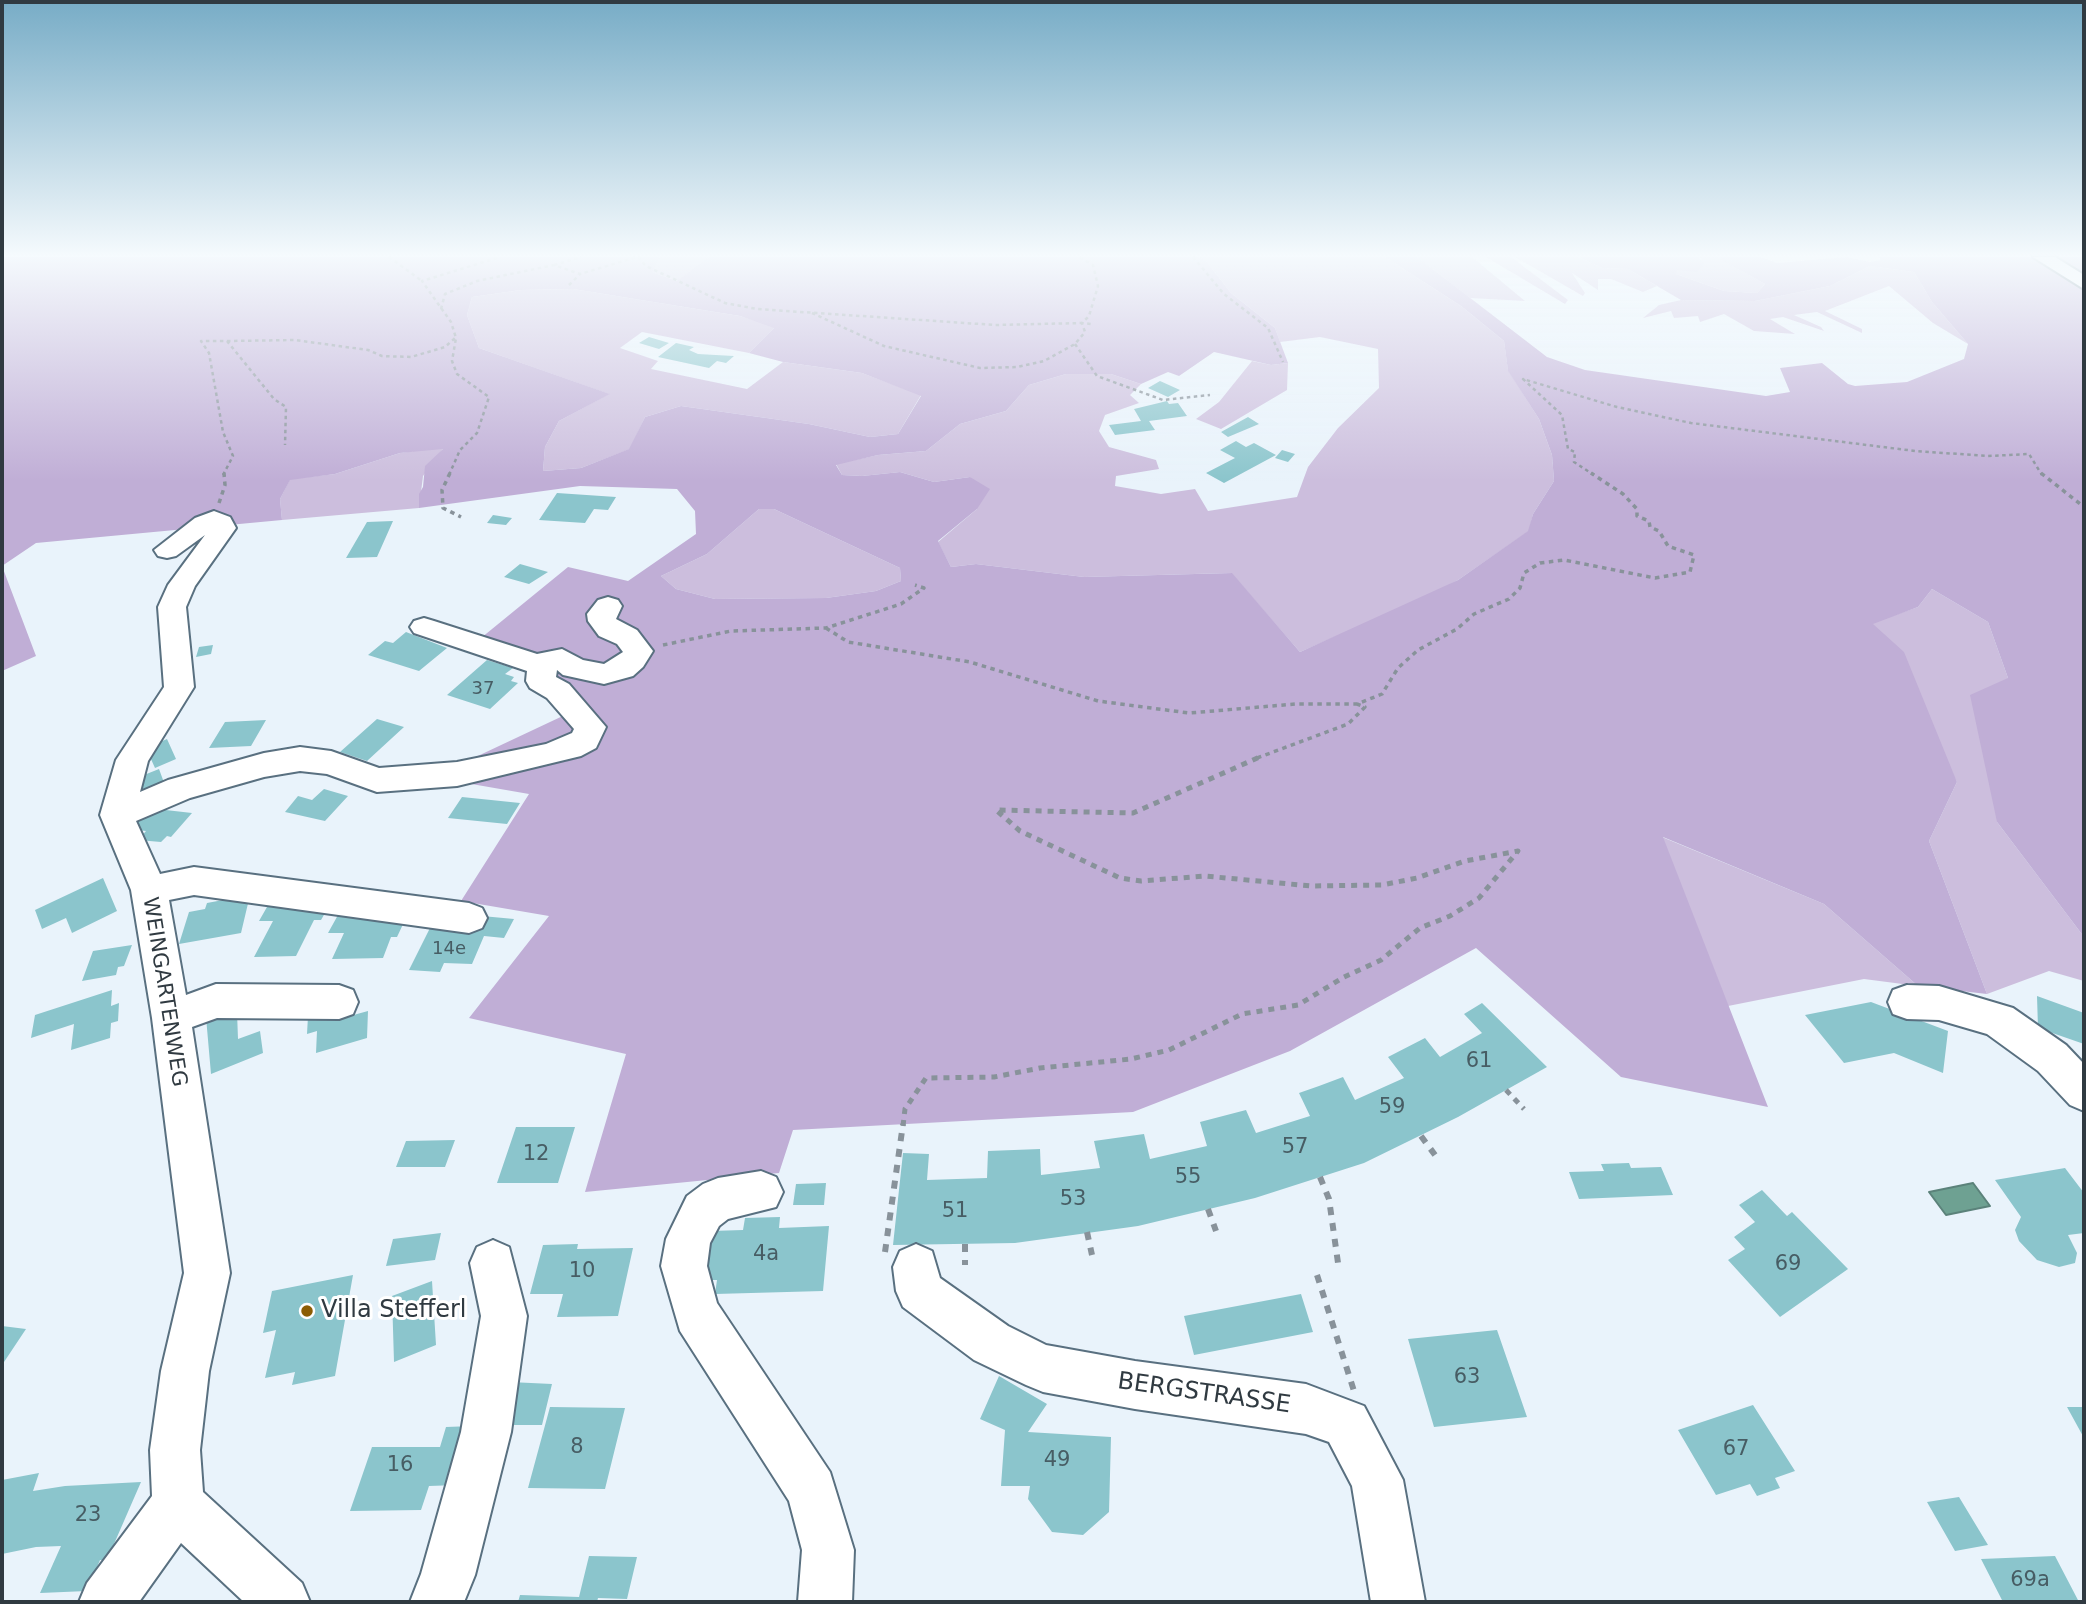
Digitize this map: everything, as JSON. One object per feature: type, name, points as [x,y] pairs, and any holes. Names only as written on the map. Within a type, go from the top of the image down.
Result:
[{"type":"street","points":[[117,815],[132,760],[179,687],[172,607],[181,585],[223,528],[221,523],[214,519],[204,523],[167,550]]},
{"type":"street","points":[[117,815],[180,789],[264,765],[300,759],[331,763],[377,780],[457,774],[548,755],[585,740],[590,727],[558,691],[541,681],[542,666],[548,661],[562,659],[573,668],[604,674],[622,669],[638,651],[628,637],[609,629],[602,621],[601,614],[608,606]]},
{"type":"street","points":[[424,627],[542,666]]},
{"type":"street","name":"WEINGARTENWEG","points":[[117,815],[149,890],[171,1018],[207,1273],[185,1371],[176,1450],[178,1504]]},
{"type":"street","points":[[149,890],[194,881],[469,918]]},
{"type":"street","points":[[171,1018],[216,1001],[339,1002]]},
{"type":"street","points":[[1907,1002],[1939,1003],[1999,1020],[2052,1058],[2084,1092]]},
{"type":"street","points":[[761,1192],[718,1199],[703,1211],[688,1239],[684,1266],[697,1314],[812,1490],[828,1550],[825,1602]]},
{"type":"street","points":[[438,1602],[448,1575],[488,1420],[504,1316],[493,1263]]},
{"type":"street","name":"BERGSTRASSE","points":[[916,1267],[919,1292],[991,1343],[1043,1368],[1135,1385],[1306,1409],[1346,1424],[1377,1480],[1398,1602]]},
{"type":"street","points":[[106,1602],[178,1504],[283,1602]]},
{"type":"path","points":[[454,332],[456,338],[452,361],[457,374],[489,397],[477,433],[460,450],[442,490],[443,508],[461,517]]},
{"type":"path","points":[[852,332],[884,346],[979,368],[1017,367],[1044,361],[1075,344],[1085,332]]},
{"type":"path","points":[[1270,332],[1283,362]]},
{"type":"path","points":[[219,502],[225,485],[223,474],[233,456],[223,432],[208,353],[201,341],[295,340],[368,350],[383,356],[411,358],[445,347],[456,338]]},
{"type":"path","points":[[227,341],[274,399],[286,407],[285,445]]},
{"type":"path","points":[[1075,344],[1097,376],[1163,400],[1210,395]]},
{"type":"path","points":[[1357,704],[1382,694],[1398,668],[1418,650],[1457,629],[1474,614],[1509,599],[1520,587],[1524,573],[1540,563],[1564,560],[1655,578],[1690,572],[1694,555],[1668,546],[1659,531],[1650,527],[1649,521],[1637,516],[1637,509],[1623,494],[1574,462],[1575,452],[1568,449],[1562,415],[1523,379],[1616,407],[1691,423],[1915,451],[1988,456],[2029,454],[2043,476],[2084,507]]},
{"type":"path","points":[[638,651],[731,631],[826,628],[901,604],[924,588],[915,584]]},
{"type":"path","points":[[826,628],[848,642],[970,662],[1098,701],[1189,713],[1296,704],[1365,706],[1348,724],[1245,762],[1133,813],[996,810],[1020,831],[1120,878],[1141,881],[1205,876],[1311,886],[1382,885],[1418,878],[1465,861],[1518,851],[1479,898],[1450,916],[1420,928],[1381,960],[1344,977],[1298,1005],[1242,1014],[1169,1050],[1131,1059],[1040,1068],[994,1077],[926,1078],[905,1109],[884,1255],[916,1267]]},
{"type":"path","points":[[1506,1090],[1524,1109]]},
{"type":"path","points":[[1421,1136],[1435,1155]]},
{"type":"path","points":[[1320,1177],[1329,1199],[1339,1270]]},
{"type":"path","points":[[1208,1209],[1216,1231]]},
{"type":"path","points":[[1087,1233],[1092,1255]]},
{"type":"path","points":[[965,1244],[965,1265]]},
{"type":"path","points":[[1317,1275],[1357,1400]]},
{"type":"shaded area","points":[[2,332],[473,332],[479,348],[610,394],[559,421],[545,447],[543,471],[581,468],[629,449],[645,417],[681,406],[809,424],[870,437],[898,434],[921,396],[862,373],[783,362],[749,353],[770,332],[1276,332],[1288,363],[1271,365],[1214,352],[1179,376],[1168,372],[1141,384],[1111,374],[1066,374],[1029,385],[1006,411],[960,424],[926,451],[878,455],[836,465],[842,475],[900,472],[934,482],[970,477],[990,489],[977,509],[938,541],[951,567],[976,564],[1084,577],[1232,573],[1300,652],[1458,580],[1528,531],[1533,514],[1554,481],[1552,455],[1539,419],[1508,371],[1504,341],[1493,332],[1514,332],[1547,357],[1585,370],[1766,396],[1790,392],[1780,368],[1822,363],[1848,384],[1855,386],[1907,382],[1964,359],[1968,344],[1958,332],[2084,332],[2084,937],[1997,822],[1970,695],[2008,678],[1988,622],[1932,589],[1918,607],[1873,624],[1904,652],[1957,782],[1929,841],[1987,994],[1918,986],[1824,904],[1663,837],[1768,1107],[1621,1077],[1476,948],[1290,1051],[1133,1112],[793,1130],[779,1173],[585,1192],[626,1054],[469,1018],[549,916],[461,901],[529,794],[460,782],[465,762],[567,714],[555,666],[481,638],[568,567],[628,581],[696,534],[695,511],[677,489],[580,486],[419,508],[425,466],[443,449],[400,453],[335,474],[290,480],[280,499],[282,520],[36,543],[2,566]],"holes":[[[759,509],[774,509],[900,568],[901,581],[876,591],[826,598],[715,599],[676,589],[661,576],[707,554]]]},
{"type":"shaded area","points":[[473,332],[770,332],[749,353],[642,332],[620,348],[658,361],[651,369],[747,389],[783,362],[862,373],[921,395],[898,434],[870,437],[809,424],[681,406],[645,417],[630,449],[581,468],[543,471],[545,447],[559,421],[609,394],[479,348]]},
{"type":"shaded area","points":[[1276,332],[1493,332],[1504,341],[1508,370],[1539,419],[1552,455],[1554,481],[1533,514],[1529,531],[1458,580],[1426,597],[1300,652],[1231,573],[1084,577],[976,564],[951,567],[938,542],[977,509],[970,477],[934,482],[900,472],[842,475],[836,464],[878,455],[926,451],[960,424],[1006,411],[1029,385],[1066,374],[1111,374],[1141,384],[1130,395],[1139,403],[1105,415],[1099,431],[1109,447],[1156,460],[1159,469],[1116,476],[1115,486],[1161,494],[1195,489],[1208,511],[1297,497],[1308,467],[1338,428],[1379,388],[1378,349],[1320,337],[1280,342]]},
{"type":"shaded area","points":[[1948,332],[1958,332],[1968,344]]},
{"type":"shaded area","points":[[1252,361],[1271,365],[1288,363],[1287,390],[1221,429],[1196,419],[1219,402]]},
{"type":"shaded area","points":[[443,449],[423,476],[419,508],[282,520],[280,499],[290,479],[335,474],[400,453]]},
{"type":"shaded area","points":[[759,509],[774,509],[900,568],[901,581],[876,591],[826,598],[715,599],[676,589],[661,576],[707,554]]},
{"type":"shaded area","points":[[2,566],[36,656],[2,671]]},
{"type":"shaded area","points":[[1932,589],[1988,622],[2008,678],[1997,822],[2084,937],[2084,981],[2049,971],[1987,994],[1929,841],[1957,782],[1872,623],[1918,607]]},
{"type":"shaded area","points":[[1662,837],[1824,904],[1918,986],[1864,979],[1728,1006]]},
{"type":"shaded area","points":[[1973,1183],[1990,1206],[1946,1215],[1929,1192]]},
{"type":"building","points":[[649,337],[669,343],[659,349],[639,343]]},
{"type":"building","points":[[676,343],[694,347],[689,350],[698,354],[734,356],[726,363],[717,361],[709,368],[658,357]]},
{"type":"building","points":[[1160,381],[1180,390],[1168,397],[1148,388]]},
{"type":"building","points":[[1167,401],[1169,404],[1178,403],[1187,416],[1149,421],[1155,430],[1115,435],[1109,425],[1141,421],[1134,409]]},
{"type":"building","points":[[1248,417],[1259,424],[1228,437],[1221,432]]},
{"type":"building","points":[[1236,441],[1246,447],[1254,443],[1276,455],[1224,483],[1206,473],[1235,458],[1220,450]]},
{"type":"building","points":[[1282,450],[1295,454],[1288,462],[1275,458]]},
{"type":"building","points":[[557,493],[616,497],[608,510],[594,509],[585,523],[539,520]]},
{"type":"building","points":[[493,515],[512,518],[506,525],[487,523]]},
{"type":"building","points":[[393,521],[377,557],[346,558],[367,522]]},
{"type":"building","points":[[520,564],[548,572],[529,584],[504,577]]},
{"type":"building","points":[[406,632],[447,648],[419,671],[368,655],[385,641],[393,643]]},
{"type":"building","points":[[213,645],[211,654],[196,657],[199,647]]},
{"type":"building","points":[[487,660],[513,668],[505,674],[514,677],[511,681],[518,683],[490,709],[447,695]]},
{"type":"building","points":[[377,719],[404,727],[367,761],[340,752]]},
{"type":"building","points":[[266,720],[251,746],[209,748],[225,722]]},
{"type":"building","points":[[167,739],[176,759],[155,768],[146,748]]},
{"type":"building","points":[[159,769],[166,788],[136,800],[129,781]]},
{"type":"building","points":[[324,789],[348,796],[325,821],[285,812],[298,796],[312,800]]},
{"type":"building","points":[[462,797],[520,803],[507,824],[448,818]]},
{"type":"building","points":[[148,808],[192,813],[171,837],[167,836],[161,842],[138,840],[146,831],[129,829]]},
{"type":"building","points":[[103,878],[117,911],[72,933],[66,918],[42,929],[35,910]]},
{"type":"building","points":[[250,895],[241,933],[179,944],[189,912],[205,909],[207,903]]},
{"type":"building","points":[[271,900],[328,908],[321,920],[314,920],[296,956],[254,957],[273,921],[259,921]]},
{"type":"building","points":[[338,915],[405,920],[397,937],[391,937],[383,958],[332,959],[344,933],[328,933]]},
{"type":"building","points":[[482,916],[514,919],[504,938],[484,936],[472,964],[444,963],[440,972],[409,970],[433,922]]},
{"type":"building","points":[[132,945],[124,966],[118,967],[116,975],[82,981],[93,951]]},
{"type":"building","points":[[112,990],[111,1006],[119,1003],[118,1021],[111,1023],[110,1038],[71,1050],[74,1024],[31,1038],[35,1015]]},
{"type":"building","points":[[2037,996],[2084,1013],[2084,1044],[2038,1028]]},
{"type":"building","points":[[1871,1002],[1948,1031],[1943,1073],[1894,1053],[1844,1063],[1805,1015]]},
{"type":"building","points":[[1482,1003],[1547,1067],[1458,1117],[1364,1163],[1255,1198],[1138,1226],[1015,1243],[893,1245],[903,1153],[929,1154],[927,1180],[987,1178],[988,1151],[1040,1149],[1041,1175],[1100,1168],[1094,1141],[1144,1134],[1150,1159],[1207,1146],[1200,1122],[1246,1110],[1256,1133],[1310,1116],[1299,1093],[1343,1077],[1355,1100],[1404,1078],[1388,1057],[1425,1038],[1440,1057],[1482,1033],[1464,1014]]},
{"type":"building","points":[[339,1007],[339,1019],[368,1011],[367,1038],[316,1053],[317,1031],[307,1034],[308,1016]]},
{"type":"building","points":[[237,1012],[238,1039],[260,1031],[263,1053],[211,1074],[206,1017]]},
{"type":"building","points":[[516,1127],[575,1127],[558,1183],[497,1183]]},
{"type":"building","points":[[455,1140],[445,1167],[396,1167],[406,1141]]},
{"type":"building","points":[[1629,1163],[1631,1168],[1661,1167],[1673,1195],[1579,1199],[1569,1172],[1604,1171],[1601,1164]]},
{"type":"building","points":[[2065,1168],[2084,1193],[2084,1233],[2068,1235],[2077,1253],[2075,1263],[2059,1267],[2037,1260],[2019,1241],[2015,1230],[2021,1217],[1995,1180]]},
{"type":"building","points":[[826,1183],[824,1205],[793,1205],[796,1184]]},
{"type":"building","points":[[1762,1190],[1787,1216],[1792,1212],[1848,1269],[1780,1317],[1728,1260],[1745,1249],[1734,1237],[1755,1222],[1739,1205]]},
{"type":"building","points":[[780,1217],[779,1228],[829,1226],[823,1291],[715,1294],[717,1280],[703,1280],[711,1231],[743,1230],[745,1218]]},
{"type":"building","points":[[441,1233],[435,1260],[386,1266],[393,1239]]},
{"type":"building","points":[[578,1244],[577,1249],[633,1248],[618,1316],[557,1317],[563,1294],[530,1294],[543,1245]]},
{"type":"building","name":"Villa Stefferl","points":[[353,1275],[335,1376],[292,1385],[295,1372],[265,1378],[276,1330],[263,1333],[272,1291]]},
{"type":"building","points":[[432,1281],[436,1345],[394,1362],[392,1296]]},
{"type":"building","points":[[1301,1294],[1313,1332],[1194,1355],[1184,1316]]},
{"type":"building","points":[[2,1326],[26,1329],[2,1365]]},
{"type":"building","points":[[1497,1330],[1527,1417],[1434,1427],[1408,1339]]},
{"type":"building","points":[[999,1376],[1047,1404],[1028,1432],[1111,1437],[1109,1512],[1083,1535],[1052,1532],[1028,1499],[1030,1486],[1001,1486],[1005,1430],[980,1419]]},
{"type":"building","points":[[510,1382],[552,1384],[542,1425],[505,1425]]},
{"type":"building","points":[[1753,1405],[1795,1471],[1775,1478],[1780,1488],[1757,1496],[1750,1484],[1716,1495],[1678,1430]]},
{"type":"building","points":[[550,1407],[625,1408],[605,1489],[528,1488]]},
{"type":"building","points":[[2067,1407],[2084,1407],[2084,1438]]},
{"type":"building","points":[[473,1426],[457,1485],[429,1486],[421,1510],[350,1511],[372,1447],[440,1447],[446,1427]]},
{"type":"building","points":[[39,1473],[33,1491],[65,1486],[141,1482],[107,1560],[100,1560],[87,1591],[40,1593],[61,1546],[36,1547],[2,1554],[2,1480]]},
{"type":"building","points":[[1959,1497],[1988,1545],[1955,1551],[1927,1502]]},
{"type":"building","points":[[589,1556],[637,1557],[627,1599],[598,1598],[597,1602],[518,1602],[520,1595],[579,1597]]},
{"type":"building","points":[[2055,1556],[2079,1602],[2003,1602],[1981,1559]]},
{"type":"place","name":"Villa Stefferl","points":[[307,1311]]}]
